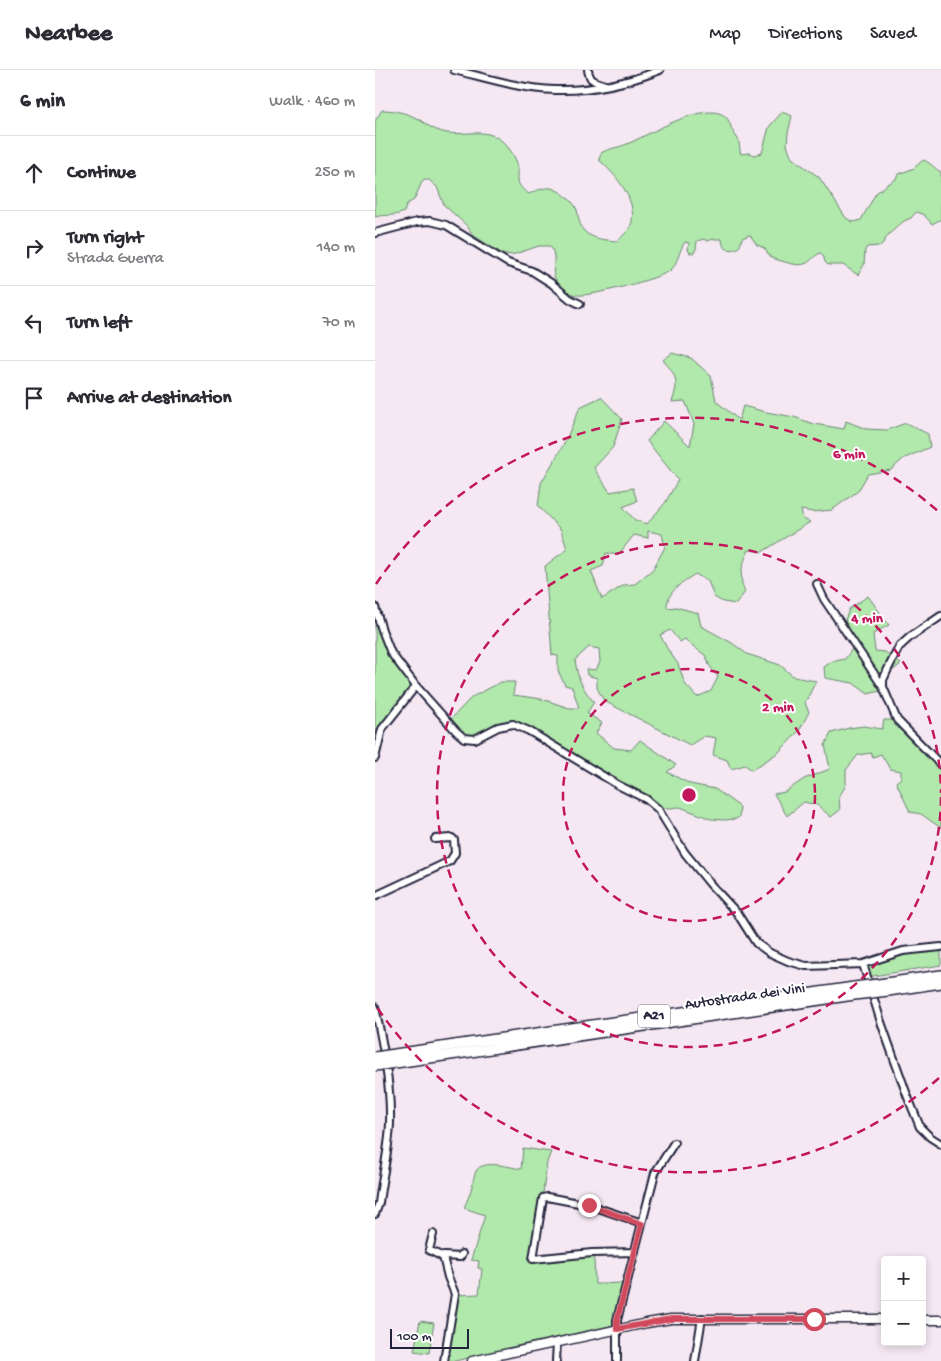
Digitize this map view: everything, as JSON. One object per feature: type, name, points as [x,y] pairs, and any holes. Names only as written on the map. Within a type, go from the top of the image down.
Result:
[{"type":"highway","name":"Autostrada dei Vini","points":[[887,987],[941,975]]},
{"type":"highway","name":"Autostrada dei Vini","points":[[375,1057],[456,1049],[854,991],[941,983]]},
{"type":"highway","name":"Autostrada dei Vini","points":[[375,1066],[456,1049]]},
{"type":"main road","points":[[472,1361],[671,1319],[881,1319]]},
{"type":"main road","points":[[926,1320],[941,1320]]},
{"type":"street","points":[[454,70],[523,86],[554,90],[606,86],[660,70]]},
{"type":"street","points":[[588,70],[589,77],[592,80],[606,86]]},
{"type":"street","points":[[375,233],[417,222],[430,221],[446,225],[508,263],[532,271],[551,283],[570,299],[580,304]]},
{"type":"street","points":[[817,584],[824,599],[883,687],[897,720],[941,765]]},
{"type":"street","points":[[375,607],[391,653],[416,686],[456,731],[464,738],[475,739],[498,727],[513,724],[529,730],[617,785],[645,799],[658,809],[685,852],[737,912],[756,943],[770,953],[788,962],[806,966],[863,964],[903,951],[941,947]]},
{"type":"street","points":[[883,687],[883,680],[899,647],[910,637],[941,616]]},
{"type":"street","points":[[375,758],[382,729],[416,686]]},
{"type":"street","points":[[375,896],[450,861],[455,853],[454,840],[452,838],[435,838]]},
{"type":"street","points":[[863,964],[881,1022],[920,1127],[929,1137],[941,1144]]},
{"type":"street","points":[[375,1007],[384,1050],[390,1124],[379,1203],[375,1214]]},
{"type":"street","points":[[617,1361],[617,1320],[655,1173],[674,1143]]},
{"type":"street","points":[[635,1252],[592,1253],[533,1259],[543,1198],[547,1196],[589,1205],[642,1224]]},
{"type":"street","points":[[433,1234],[429,1250],[443,1257],[460,1256],[462,1254]]},
{"type":"street","points":[[443,1257],[455,1294],[445,1361]]},
{"type":"street","points":[[695,1361],[702,1318]]},
{"type":"street","points":[[557,1342],[557,1361]]},
{"type":"green space","points":[[382,110],[409,115],[441,132],[455,134],[485,133],[499,138],[515,158],[518,168],[518,180],[524,190],[529,194],[551,188],[563,194],[576,207],[583,230],[593,237],[601,239],[618,241],[630,227],[632,212],[628,195],[618,179],[599,160],[601,153],[627,144],[676,121],[704,112],[716,112],[725,116],[738,139],[741,154],[750,153],[754,155],[762,153],[769,127],[782,112],[792,116],[787,145],[792,158],[819,177],[846,218],[853,222],[861,220],[876,193],[895,180],[899,174],[914,168],[923,160],[926,161],[941,172],[941,219],[932,224],[924,215],[916,212],[889,234],[880,246],[867,247],[864,265],[858,275],[843,265],[828,265],[820,253],[807,263],[799,265],[771,258],[764,248],[757,245],[750,235],[742,238],[740,246],[732,250],[724,247],[722,239],[707,241],[704,239],[697,241],[694,253],[690,253],[688,250],[689,243],[685,242],[673,267],[665,273],[641,282],[610,290],[574,295],[557,282],[553,271],[554,256],[550,246],[539,246],[512,255],[501,253],[473,235],[467,226],[444,205],[437,187],[429,180],[422,182],[414,200],[407,204],[404,212],[375,217],[375,121]]},
{"type":"green space","points":[[672,353],[691,358],[711,376],[716,401],[739,420],[743,406],[794,417],[814,424],[844,429],[846,421],[866,429],[887,430],[906,423],[928,434],[930,447],[903,459],[891,470],[868,474],[858,491],[832,510],[813,512],[801,510],[803,519],[810,522],[762,552],[749,550],[744,561],[741,576],[745,592],[736,604],[723,602],[714,597],[708,581],[695,574],[685,580],[669,597],[667,608],[676,607],[698,613],[701,626],[732,643],[747,654],[780,665],[794,677],[816,681],[805,703],[809,712],[799,731],[779,752],[752,770],[745,765],[731,769],[727,760],[713,755],[716,738],[704,736],[690,745],[604,701],[597,688],[597,678],[587,675],[586,669],[596,670],[600,662],[599,649],[589,647],[575,660],[581,682],[594,702],[587,713],[602,723],[596,733],[614,748],[631,750],[640,740],[676,765],[667,772],[690,784],[715,789],[740,807],[739,817],[736,819],[711,819],[680,807],[658,809],[513,724],[475,739],[464,738],[448,722],[472,697],[501,682],[515,682],[513,695],[542,699],[569,708],[579,708],[572,687],[565,685],[558,671],[558,656],[552,655],[545,566],[567,549],[561,530],[538,506],[541,483],[565,442],[580,407],[601,397],[622,419],[613,447],[594,468],[610,492],[633,488],[637,501],[623,507],[635,520],[647,524],[665,503],[678,480],[647,441],[664,421],[690,446],[694,424],[685,401],[672,402],[676,384],[674,375],[663,360]],"holes":[[[648,531],[662,534],[665,547],[653,569],[635,584],[624,585],[602,599],[591,571],[603,566],[606,553],[618,555],[634,535],[648,538]],[[670,630],[680,642],[685,639],[706,656],[709,665],[718,677],[711,691],[697,697],[685,684],[678,664],[660,635]]]},
{"type":"green space","points":[[868,596],[889,625],[873,634],[875,651],[885,652],[901,664],[883,678],[884,690],[868,694],[853,683],[825,678],[824,667],[831,662],[845,659],[854,646],[845,620],[849,609]]},
{"type":"green space","points":[[375,607],[391,653],[416,686],[382,729],[375,756]]},
{"type":"green space","points":[[884,720],[897,720],[941,765],[941,828],[921,814],[910,812],[896,782],[901,778],[901,771],[890,769],[881,754],[873,757],[871,753],[858,755],[846,770],[846,785],[839,797],[840,810],[831,817],[817,805],[804,802],[787,816],[774,794],[785,792],[804,779],[830,769],[825,745],[831,733],[864,726],[882,729]]},
{"type":"green space","points":[[941,946],[941,965],[867,977],[863,964],[903,951]]},
{"type":"green space","points":[[523,1148],[551,1152],[547,1162],[543,1193],[541,1193],[532,1262],[594,1257],[595,1284],[623,1283],[614,1325],[448,1361],[457,1295],[479,1294],[482,1269],[478,1268],[479,1261],[471,1260],[485,1215],[464,1208],[475,1173],[479,1167],[484,1165],[521,1169]]},
{"type":"green space","points":[[420,1321],[434,1323],[429,1353],[414,1351]]},
{"type":"route","points":[[589,1205],[642,1224],[617,1320],[617,1329],[671,1319],[814,1319]]}]
